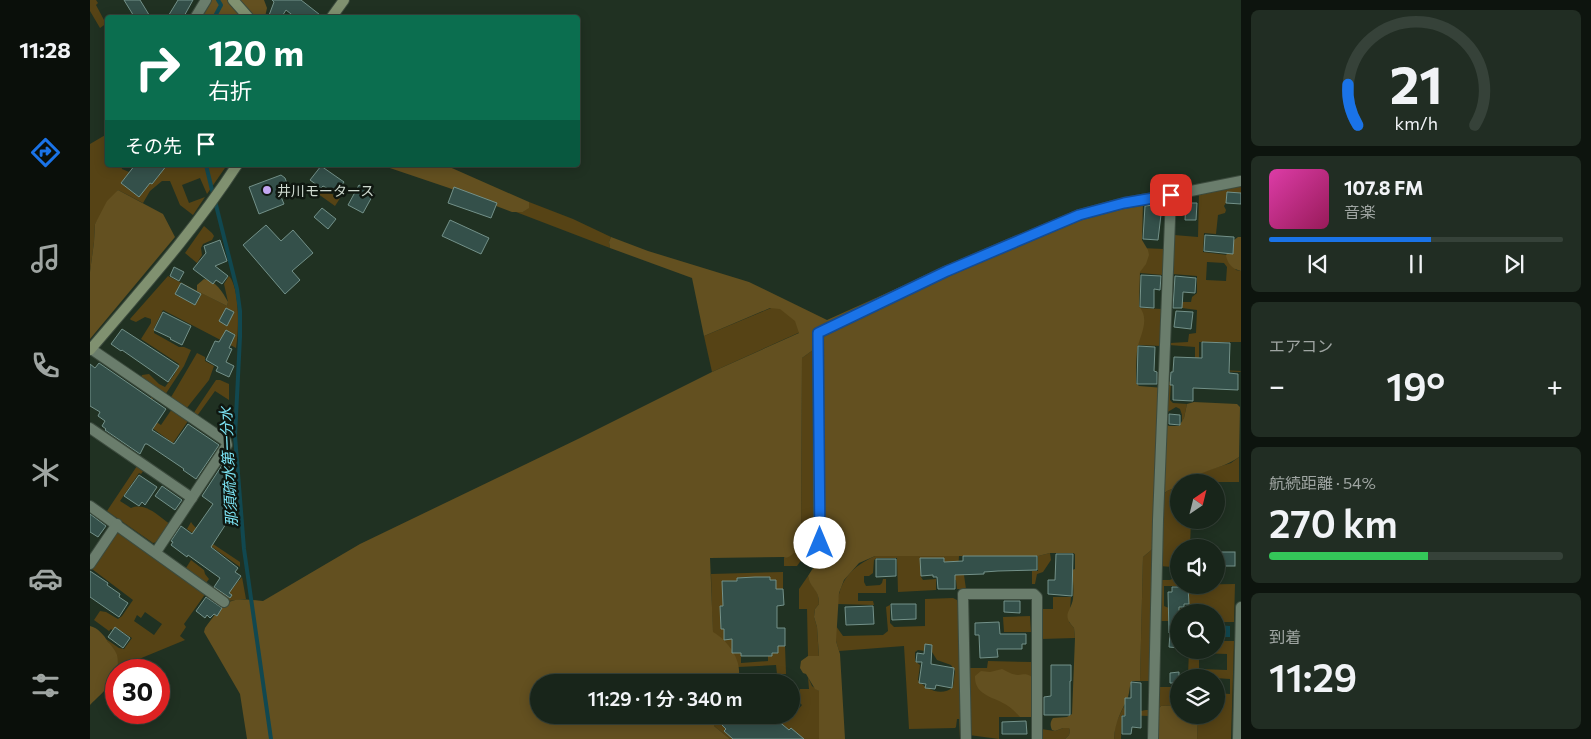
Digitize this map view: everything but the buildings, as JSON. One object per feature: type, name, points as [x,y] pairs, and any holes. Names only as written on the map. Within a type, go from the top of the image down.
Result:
[{"type":"street","points":[[197,15],[206,0]]},
{"type":"street","points":[[233,0],[246,15]]},
{"type":"street","points":[[333,15],[344,0]]},
{"type":"street","points":[[156,552],[227,445],[226,441],[90,350],[188,234],[236,167]]},
{"type":"street","points":[[820,543],[818,333],[947,271],[1079,215],[1124,203],[1241,181]]},
{"type":"street","points":[[1153,739],[1158,520],[1171,195]]},
{"type":"street","points":[[90,428],[192,498]]},
{"type":"street","points":[[90,506],[224,602]]},
{"type":"street","points":[[90,564],[117,524]]},
{"type":"street","points":[[966,739],[963,594],[1034,594],[1037,597],[1037,739]]},
{"type":"street","points":[[1238,739],[1241,607]]},
{"type":"shaded area","points":[[90,0],[96,0],[98,3],[96,5],[105,19],[105,24],[100,28],[90,11]]},
{"type":"shaded area","points":[[212,0],[264,0],[267,8],[265,15],[203,15]]},
{"type":"shaded area","points":[[105,135],[105,167],[122,167],[129,172],[133,167],[121,183],[139,197],[150,183],[152,184],[158,177],[156,175],[162,167],[226,167],[207,194],[200,178],[182,185],[189,203],[205,197],[193,215],[180,205],[170,181],[162,181],[150,191],[143,203],[118,190],[95,224],[90,272],[90,144]]},
{"type":"shaded area","points":[[387,167],[450,167],[529,202],[529,208],[523,212],[512,212]]},
{"type":"shaded area","points":[[1241,185],[1241,194],[1227,192],[1224,206],[1226,210],[1225,213],[1218,215],[1216,234],[1204,233],[1203,252],[1227,255],[1236,270],[1241,271],[1241,342],[1199,342],[1197,369],[1240,372],[1195,370],[1195,347],[1169,345],[1170,343],[1188,342],[1189,334],[1196,333],[1197,310],[1182,308],[1182,302],[1191,302],[1192,297],[1197,293],[1197,276],[1173,274],[1174,235],[1198,237],[1199,194]],"holes":[[[1207,262],[1224,263],[1227,267],[1226,281],[1206,280]]]},
{"type":"shaded area","points":[[316,187],[321,190],[323,188],[335,196],[340,190],[344,192],[335,206],[314,191]]},
{"type":"shaded area","points":[[118,190],[163,214],[175,237],[90,339],[90,272],[95,224],[107,201]]},
{"type":"shaded area","points":[[1138,195],[1143,202],[1142,240],[1149,255],[1146,264],[1140,272],[1139,306],[1144,317],[1144,323],[1137,351],[1136,383],[1139,386],[1164,388],[1166,424],[1169,426],[1179,426],[1184,418],[1187,404],[1194,402],[1237,404],[1240,407],[1239,457],[1227,464],[1199,474],[1170,474],[1170,490],[1157,500],[1156,546],[1143,557],[1140,681],[1132,681],[1131,683],[1128,697],[1117,722],[1114,739],[1065,739],[1069,735],[1069,728],[1055,731],[1051,728],[1053,718],[1067,717],[1072,714],[1075,638],[1074,628],[1067,616],[1073,599],[1072,570],[1075,569],[1075,554],[1050,553],[1038,556],[875,556],[859,563],[844,580],[839,593],[836,641],[840,654],[845,739],[819,739],[819,691],[815,689],[800,668],[801,661],[808,656],[819,656],[817,627],[814,617],[819,599],[808,576],[825,549],[823,352],[821,350],[813,350],[802,358],[801,538],[798,548],[792,555],[786,558],[710,558],[713,632],[730,647],[737,661],[739,674],[530,674],[530,724],[714,724],[714,726],[730,739],[247,739],[240,694],[204,632],[205,628],[223,606],[234,600],[263,601],[360,544],[712,372],[799,333],[795,321],[780,309],[770,308],[704,336],[692,278],[610,248],[609,242],[611,237],[648,251],[749,282],[827,320],[960,260],[1118,200]]},
{"type":"shaded area","points":[[529,202],[573,219],[611,237],[609,242],[610,248],[516,212],[523,212],[528,208]]},
{"type":"shaded area","points":[[204,226],[214,236],[212,240],[203,244],[201,248],[202,255],[197,263],[185,253]]},
{"type":"shaded area","points":[[1241,237],[1241,271],[1231,266],[1226,256],[1230,243]]},
{"type":"shaded area","points":[[1141,248],[1164,249],[1163,275],[1140,273]]},
{"type":"shaded area","points":[[168,276],[227,306],[228,302],[224,284],[229,276],[233,282],[237,300],[238,332],[236,348],[163,310],[154,328],[154,333],[179,347],[191,350],[184,366],[165,395],[140,379],[142,375],[149,374],[165,387],[179,364],[141,339],[151,323],[151,319],[145,317],[136,322],[130,319]],"holes":[[[181,283],[201,295],[195,305],[175,294]]]},
{"type":"shaded area","points":[[204,279],[218,287],[228,302],[227,306],[197,291],[197,285]]},
{"type":"shaded area","points":[[776,306],[801,319],[807,329],[712,372],[704,336]]},
{"type":"shaded area","points":[[1139,308],[1163,309],[1161,346],[1137,345]]},
{"type":"shaded area","points":[[813,350],[815,541],[797,566],[784,566],[784,557],[786,558],[801,538],[802,358]]},
{"type":"shaded area","points":[[197,353],[205,357],[205,361],[214,366],[209,380],[186,409],[170,399]]},
{"type":"shaded area","points":[[216,380],[229,384],[229,400],[215,391],[197,416],[193,414]]},
{"type":"shaded area","points":[[1167,381],[1171,382],[1170,400],[1173,403],[1187,404],[1182,422],[1180,409],[1176,407],[1166,413]]},
{"type":"shaded area","points":[[152,396],[153,398],[144,411],[145,415],[161,425],[172,409],[188,421],[173,443],[138,418]]},
{"type":"shaded area","points":[[1239,457],[1239,482],[1225,482],[1225,474],[1199,474],[1202,472],[1231,463]]},
{"type":"shaded area","points":[[137,466],[144,470],[141,474],[139,473],[120,501],[131,508],[147,508],[170,524],[157,542],[153,543],[107,511]]},
{"type":"shaded area","points":[[1170,490],[1170,529],[1191,529],[1190,539],[1170,539],[1170,567],[1160,566],[1162,496]]},
{"type":"shaded area","points":[[191,522],[207,540],[240,562],[240,567],[187,529]]},
{"type":"shaded area","points":[[117,532],[206,593],[184,624],[186,627],[180,636],[185,640],[139,659],[116,659],[116,654],[106,639],[119,648],[124,649],[132,638],[121,631],[118,634],[111,629],[109,631],[94,620],[100,611],[106,612],[118,619],[133,600],[92,569]],"holes":[[[145,612],[162,624],[154,635],[134,621],[137,615],[141,618]]]},
{"type":"shaded area","points":[[1156,546],[1151,681],[1140,681],[1143,557]]},
{"type":"shaded area","points":[[1050,553],[1051,560],[1043,572],[1037,574],[1035,584],[1032,584],[1032,571],[1038,571],[1038,556]]},
{"type":"shaded area","points":[[875,556],[959,556],[958,571],[964,575],[966,589],[957,589],[956,580],[940,580],[945,570],[944,558],[921,558],[921,577],[923,580],[936,579],[936,590],[898,592],[897,558],[877,558],[874,560],[873,573],[869,576],[864,576],[864,582],[866,586],[880,585],[883,579],[886,579],[886,593],[858,593],[858,601],[873,601],[874,605],[837,604],[841,587],[849,574],[860,564]]},
{"type":"shaded area","points":[[191,560],[204,570],[209,579],[206,583],[186,568]]},
{"type":"shaded area","points":[[783,572],[783,589],[775,590],[775,580],[722,581],[723,606],[720,606],[721,628],[724,629],[724,639],[732,639],[732,653],[741,653],[741,663],[768,661],[768,656],[771,656],[772,653],[778,653],[778,646],[785,646],[786,674],[777,674],[776,665],[738,667],[738,674],[714,674],[711,574]]},
{"type":"shaded area","points":[[808,576],[819,598],[819,604],[815,609],[814,617],[817,627],[819,657],[808,656],[807,609],[799,609],[799,589]]},
{"type":"shaded area","points":[[242,577],[246,599],[228,601],[213,590],[215,587],[228,593]]},
{"type":"shaded area","points":[[1161,580],[1170,580],[1170,586],[1164,586],[1164,606],[1170,608],[1170,621],[1160,621]]},
{"type":"shaded area","points":[[1225,584],[1235,584],[1234,622],[1225,622],[1225,604],[1189,604],[1189,594],[1225,594]]},
{"type":"shaded area","points":[[1053,597],[1071,597],[1069,622],[1074,628],[1075,638],[1041,639],[1041,609],[1053,609]]},
{"type":"shaded area","points":[[953,598],[957,600],[960,606],[963,739],[960,739],[959,719],[957,719],[955,728],[909,729],[904,646],[839,651],[836,641],[836,626],[843,636],[883,635],[888,631],[886,607],[890,605],[890,623],[894,627],[925,626],[925,599]],"holes":[[[918,650],[932,652],[937,660],[951,665],[955,671],[953,687],[944,692],[930,689],[918,680],[920,665],[915,661],[915,652]]]},
{"type":"shaded area","points":[[1030,616],[1031,632],[1004,632],[1003,617]]},
{"type":"shaded area","points":[[90,626],[100,632],[113,648],[118,659],[105,659],[105,690],[90,705]]},
{"type":"shaded area","points":[[1225,641],[1234,641],[1231,739],[1197,739],[1198,724],[1225,724],[1225,694],[1230,694],[1230,679],[1225,679],[1227,654],[1225,654]]},
{"type":"shaded area","points":[[1189,659],[1199,659],[1199,669],[1188,669]]},
{"type":"shaded area","points":[[988,661],[1032,662],[1032,717],[999,717],[999,739],[969,735],[969,668],[987,668]]},
{"type":"shaded area","points":[[1002,669],[1016,675],[1025,674],[1034,679],[1032,717],[1020,717],[1010,707],[986,695],[978,688],[975,676],[981,671],[990,672]]},
{"type":"shaded area","points":[[808,677],[812,686],[819,691],[819,739],[730,739],[714,726],[714,724],[800,724],[800,707],[802,705],[800,703],[800,689],[809,689]]},
{"type":"shaded area","points":[[1159,687],[1170,687],[1170,706],[1161,706],[1159,708]]},
{"type":"shaded area","points":[[1124,706],[1125,711],[1129,712],[1149,710],[1149,716],[1122,715],[1121,739],[1114,739],[1115,725]]},
{"type":"shaded area","points":[[1161,706],[1170,706],[1170,724],[1198,724],[1197,739],[1158,739],[1159,708]]},
{"type":"shaded area","points":[[1069,728],[1070,731],[1065,739],[1041,739],[1041,729],[1055,731]]},
{"type":"water","points":[[1225,626],[1230,626],[1230,637],[1225,637]]},
{"type":"waterway","name":"那須疏水第一分水","points":[[216,15],[221,5],[218,0]]},
{"type":"waterway","name":"那須疏水第一分水","points":[[206,167],[213,194]]},
{"type":"waterway","name":"那須疏水第一分水","points":[[215,201],[237,289],[240,311],[235,436],[244,549],[271,739]]},
{"type":"place","name":"井川モータース","points":[[267,190]]},
{"type":"route","points":[[820,543],[818,333],[947,271],[1079,215],[1124,203],[1171,195]]}]
